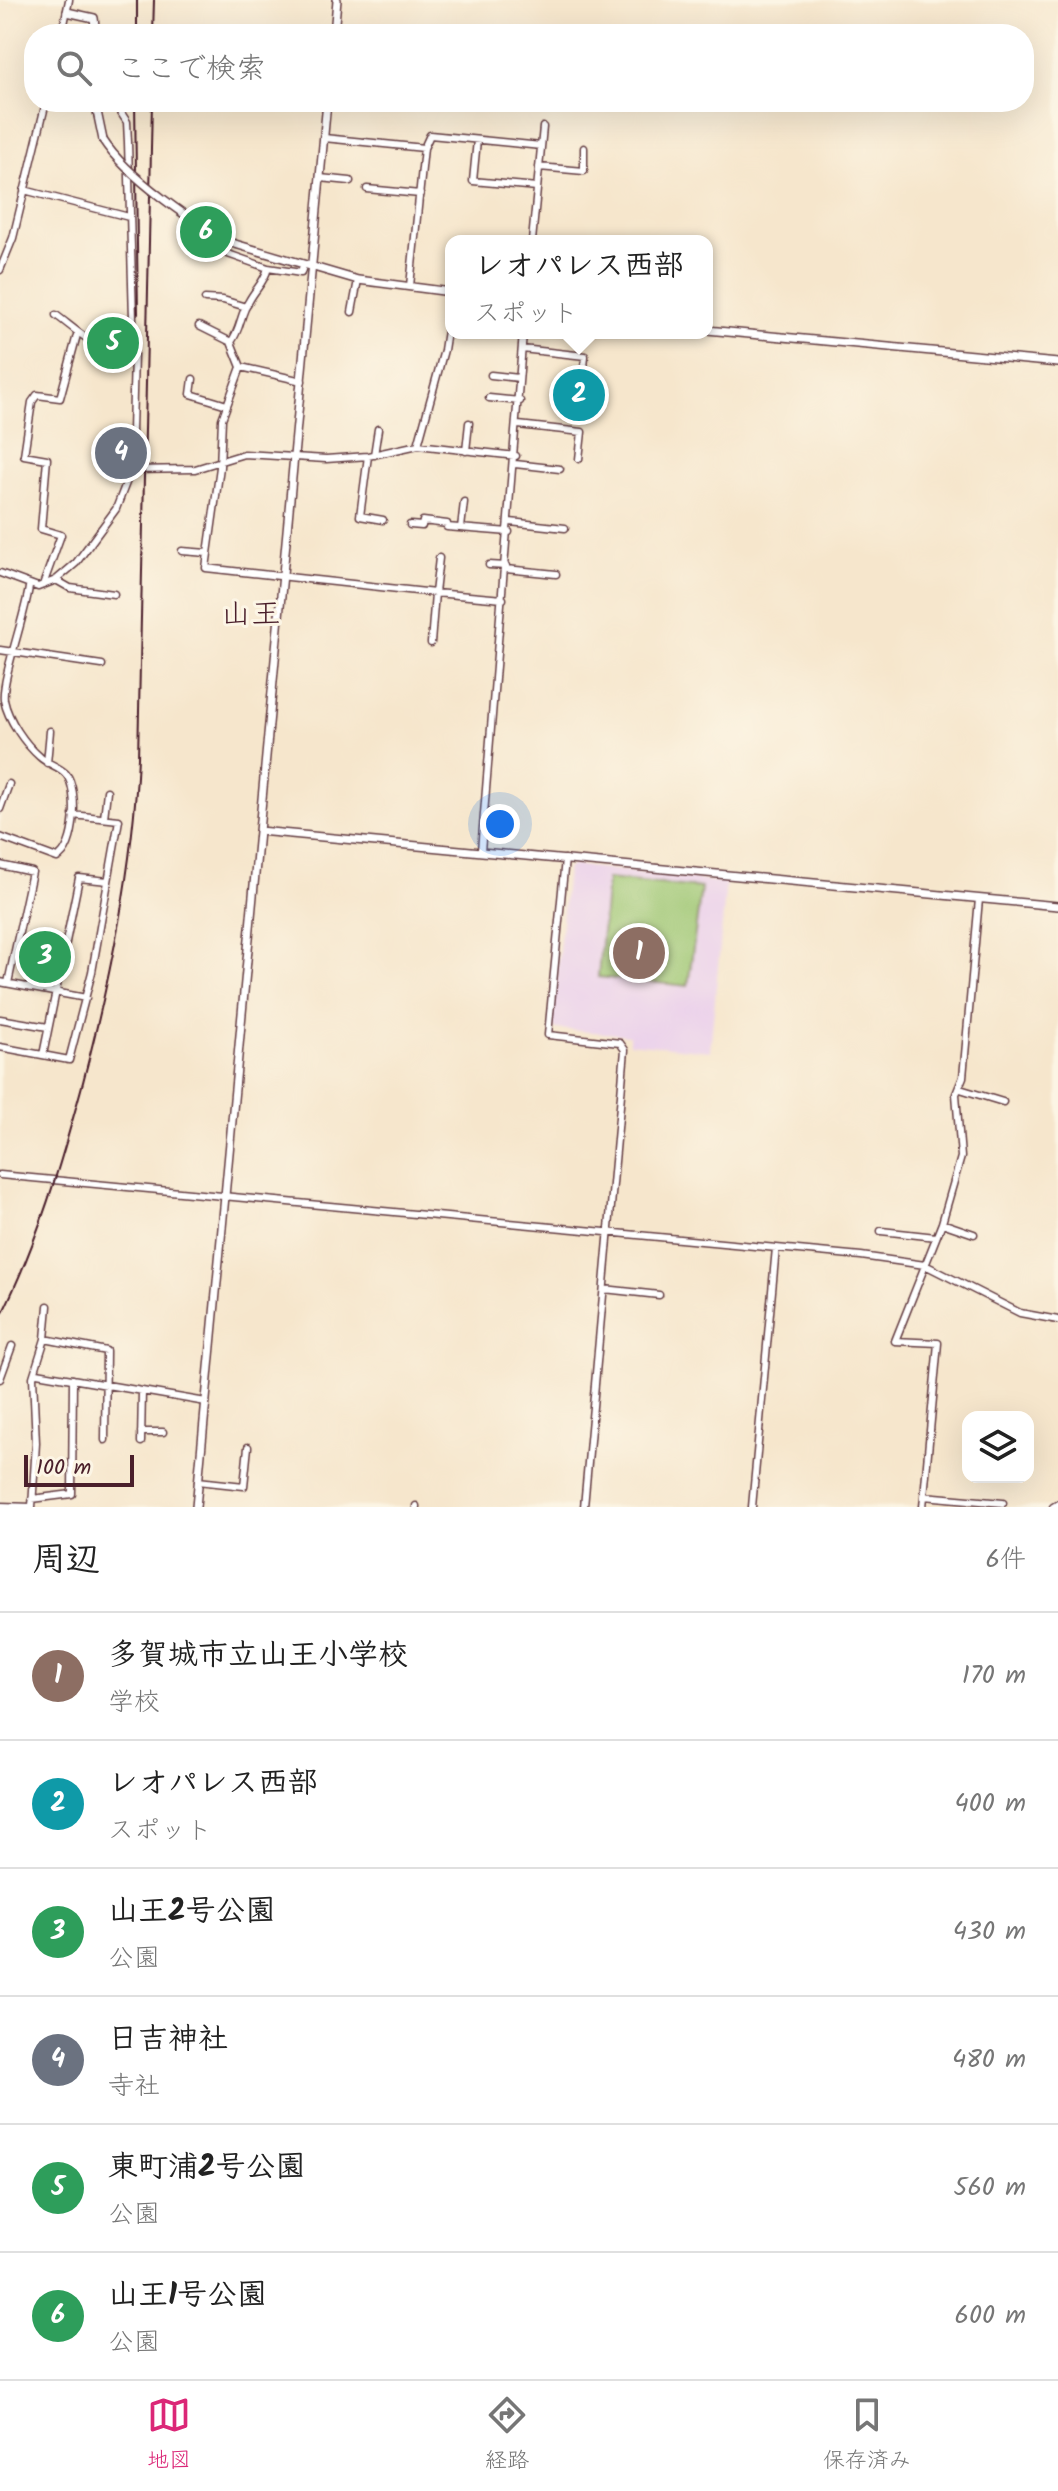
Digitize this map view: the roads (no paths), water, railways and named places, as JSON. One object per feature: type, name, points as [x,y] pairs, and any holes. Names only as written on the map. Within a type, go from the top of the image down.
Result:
[{"type":"street","points":[[64,24],[69,0]]},
{"type":"street","points":[[335,24],[337,0]]},
{"type":"street","points":[[67,12],[94,18],[95,24]]},
{"type":"street","points":[[0,270],[13,238],[44,112]]},
{"type":"street","points":[[97,112],[103,140],[125,166],[205,228],[235,244],[358,280],[445,291]]},
{"type":"street","points":[[0,573],[29,587],[56,580],[76,563],[116,509],[131,470],[134,354],[127,122],[120,112]]},
{"type":"street","points":[[196,1507],[326,112]]},
{"type":"street","points":[[533,235],[543,127]]},
{"type":"street","points":[[410,286],[424,148],[430,135],[541,146]]},
{"type":"street","points":[[324,138],[424,148]]},
{"type":"street","points":[[477,140],[473,181],[537,187]]},
{"type":"street","points":[[539,167],[584,171],[584,148]]},
{"type":"street","points":[[320,178],[350,181]]},
{"type":"street","points":[[367,189],[420,194]]},
{"type":"street","points":[[24,190],[129,217]]},
{"type":"street","points":[[191,241],[268,268],[301,273],[303,266]]},
{"type":"street","points":[[231,342],[240,332],[246,307],[264,283],[268,268]]},
{"type":"street","points":[[352,312],[358,280]]},
{"type":"street","points":[[205,299],[223,300],[246,307]]},
{"type":"street","points":[[56,315],[77,335],[110,352],[134,354]]},
{"type":"street","points":[[199,326],[231,342],[241,367],[227,405],[207,553],[208,570],[503,599]]},
{"type":"street","points":[[713,331],[1058,363]]},
{"type":"street","points":[[43,585],[61,535],[41,529],[47,459],[24,455],[32,402],[37,395],[60,398],[77,335]]},
{"type":"street","points":[[418,445],[446,339]]},
{"type":"street","points":[[481,851],[520,401],[523,339]]},
{"type":"street","points":[[522,349],[585,356],[583,380]]},
{"type":"street","points":[[241,367],[302,381]]},
{"type":"street","points":[[491,375],[519,378]]},
{"type":"street","points":[[193,379],[191,394],[227,405]]},
{"type":"street","points":[[489,398],[520,401]]},
{"type":"street","points":[[466,451],[469,423]]},
{"type":"street","points":[[518,425],[582,432],[579,459]]},
{"type":"street","points":[[378,429],[360,516],[383,520]]},
{"type":"street","points":[[131,470],[183,470],[244,454],[371,456],[418,445],[560,469]]},
{"type":"street","points":[[461,528],[464,502]]},
{"type":"street","points":[[410,525],[422,526],[423,521],[509,532]]},
{"type":"street","points":[[510,522],[565,528]]},
{"type":"street","points":[[182,551],[207,553]]},
{"type":"street","points":[[431,643],[439,558]]},
{"type":"street","points":[[489,565],[556,574]]},
{"type":"street","points":[[56,580],[70,588],[114,594]]},
{"type":"street","points":[[0,837],[57,858],[64,855],[71,844],[72,793],[65,773],[47,763],[16,727],[2,697],[29,587]]},
{"type":"street","points":[[0,650],[102,665]]},
{"type":"street","points":[[47,763],[50,731]]},
{"type":"street","points":[[0,809],[9,784]]},
{"type":"street","points":[[104,818],[107,791]]},
{"type":"street","points":[[0,1047],[69,1060],[86,998],[119,820],[73,815]]},
{"type":"street","points":[[259,831],[1058,906]]},
{"type":"street","points":[[565,859],[548,1035],[620,1043],[625,1050],[584,1507]]},
{"type":"street","points":[[0,865],[32,872],[4,982],[86,998]]},
{"type":"street","points":[[43,1055],[79,878],[108,881]]},
{"type":"street","points":[[923,1507],[938,1343],[895,1341],[942,1223],[961,1157],[956,1094],[960,1089],[979,899]]},
{"type":"street","points":[[0,1019],[48,1027]]},
{"type":"street","points":[[960,1089],[1003,1102]]},
{"type":"street","points":[[0,1175],[776,1248],[925,1265],[1020,1313],[1058,1320]]},
{"type":"street","points":[[942,1223],[974,1234]]},
{"type":"street","points":[[881,1231],[936,1237]]},
{"type":"street","points":[[752,1507],[776,1248]]},
{"type":"street","points":[[604,1289],[659,1295]]},
{"type":"street","points":[[32,1504],[36,1443],[33,1377],[37,1373],[45,1339],[48,1306]]},
{"type":"street","points":[[45,1339],[106,1351],[105,1440]]},
{"type":"street","points":[[0,1379],[12,1346]]},
{"type":"street","points":[[37,1373],[206,1402]]},
{"type":"street","points":[[0,1506],[32,1504],[72,1494],[73,1379]]},
{"type":"street","points":[[141,1442],[142,1391]]},
{"type":"street","points":[[141,1432],[163,1432]]},
{"type":"street","points":[[198,1481],[244,1486],[248,1447]]},
{"type":"street","points":[[924,1496],[963,1503],[1003,1503]]},
{"type":"railway","points":[[137,0],[137,24]]},
{"type":"railway","points":[[153,24],[154,0]]},
{"type":"railway","points":[[135,112],[138,314]]},
{"type":"railway","points":[[0,1318],[37,1231],[83,1082],[103,1002],[126,881],[138,758],[152,112]]},
{"type":"place","name":"山王1号公園","points":[[206,232]]},
{"type":"place","name":"東町浦2号公園","points":[[113,343]]},
{"type":"place","name":"レオパレス西部","points":[[579,395]]},
{"type":"place","name":"日吉神社","points":[[121,453]]},
{"type":"place","name":"多賀城市立山王小学校","points":[[639,953]]},
{"type":"place","name":"山王2号公園","points":[[45,957]]},
{"type":"district","name":"山王","points":[[251,615]]}]
